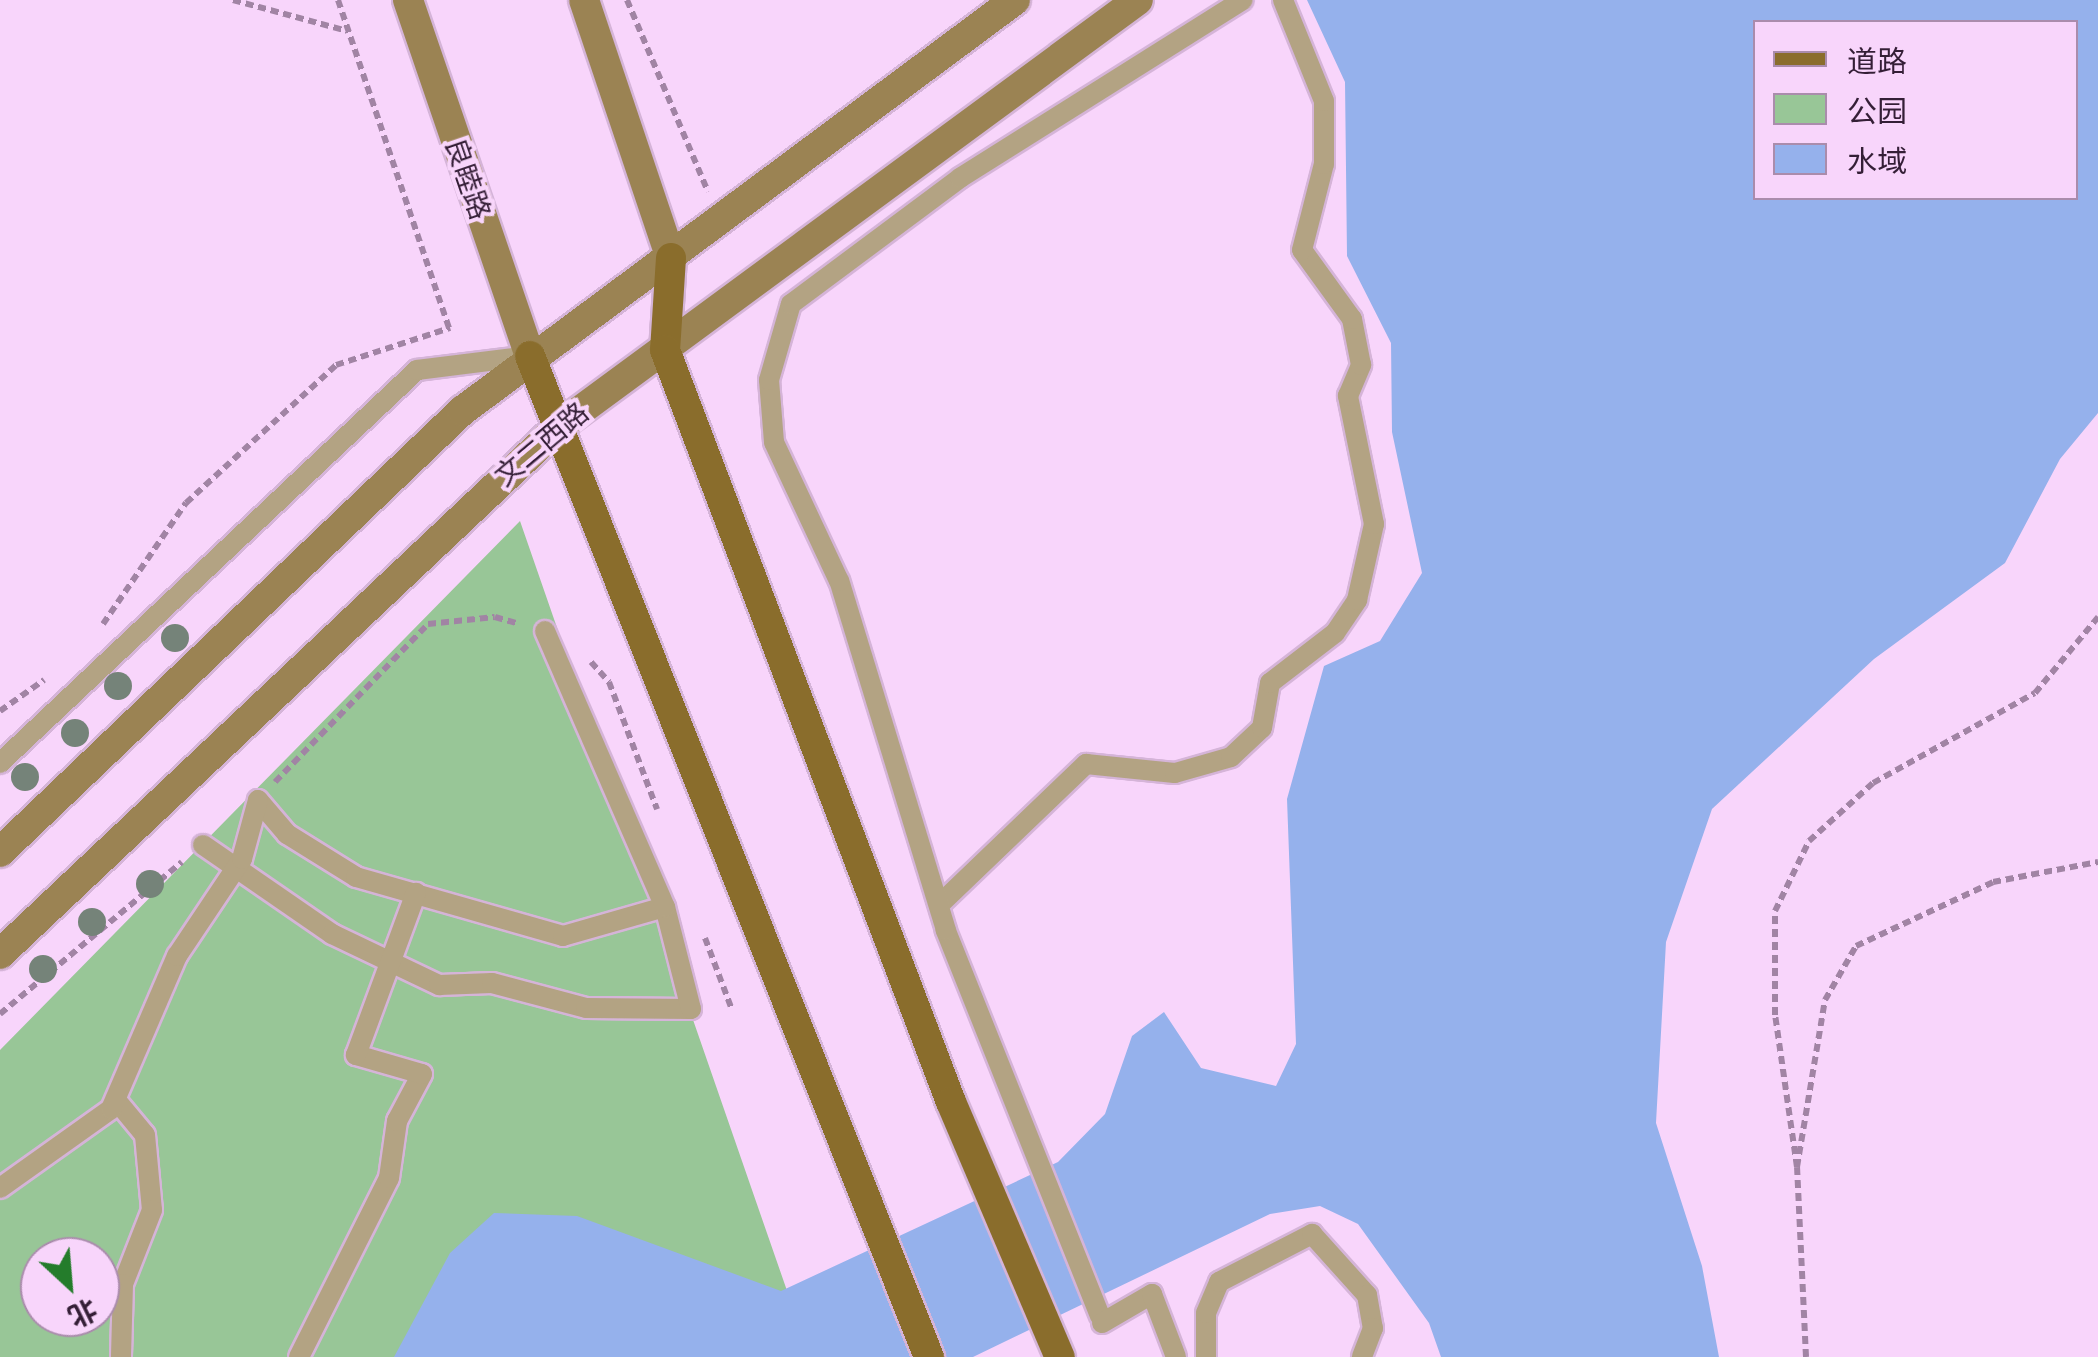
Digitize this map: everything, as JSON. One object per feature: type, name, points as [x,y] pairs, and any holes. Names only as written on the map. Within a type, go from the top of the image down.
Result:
[{"type":"main road","name":"良睦路","points":[[408,0],[530,356]]},
{"type":"main road","points":[[584,0],[671,258],[665,350],[982,1174],[1056,1348]]},
{"type":"main road","points":[[0,852],[530,356],[671,258],[1016,0]]},
{"type":"main road","name":"文二西路","points":[[0,954],[562,424],[1138,0]]},
{"type":"main road","points":[[530,356],[562,424],[870,1226],[930,1357]]},
{"type":"lane","points":[[1176,1357],[1152,1294],[1101,1320],[938,904],[839,582],[774,442],[769,380],[791,304],[960,178],[1242,0]]},
{"type":"lane","points":[[938,904],[1086,764],[1175,773],[1231,757],[1262,728],[1270,683],[1335,633],[1356,600],[1374,524],[1348,396],[1361,365],[1352,319],[1302,250],[1324,164],[1324,100],[1283,0]]},
{"type":"lane","points":[[0,763],[416,370],[530,356]]},
{"type":"lane","points":[[202,845],[390,962],[439,986],[492,983],[586,1008],[690,1009],[665,908],[545,631]]},
{"type":"lane","points":[[258,800],[287,834],[356,878],[563,936],[665,908]]},
{"type":"lane","points":[[0,1188],[116,1100],[176,956],[236,868],[258,800]]},
{"type":"lane","points":[[299,1357],[389,1178],[397,1121],[422,1074],[356,1055],[416,893]]},
{"type":"lane","points":[[116,1100],[145,1135],[152,1210],[123,1284],[121,1357]]},
{"type":"lane","points":[[1206,1357],[1206,1313],[1219,1282],[1312,1234],[1368,1296],[1373,1328],[1362,1357]]},
{"type":"path","points":[[233,0],[347,31]]},
{"type":"path","points":[[338,0],[463,364]]},
{"type":"path","points":[[627,0],[721,220]]},
{"type":"path","points":[[97,631],[186,503],[336,365],[450,328]]},
{"type":"path","points":[[258,800],[428,624],[495,617],[545,631],[609,682],[663,826]]},
{"type":"path","points":[[1806,1357],[1797,1167],[1775,1015],[1775,911],[1809,841],[1873,783],[2035,692],[2098,617]]},
{"type":"path","points":[[0,711],[59,669]]},
{"type":"path","points":[[0,1014],[202,845]]},
{"type":"path","points":[[1797,1167],[1825,1000],[1856,946],[1993,882],[2098,862]]},
{"type":"path","points":[[697,916],[731,1006]]},
{"type":"green space","points":[[520,521],[810,1357],[0,1357],[0,1050]]},
{"type":"water","points":[[1307,0],[2098,0],[2098,413],[2060,459],[2005,563],[1874,659],[1712,809],[1666,942],[1656,1123],[1702,1266],[1719,1357],[1441,1357],[1429,1323],[1358,1224],[1320,1206],[1270,1214],[973,1357],[394,1357],[450,1253],[494,1213],[577,1216],[781,1291],[1058,1162],[1105,1114],[1132,1036],[1164,1012],[1201,1068],[1276,1086],[1296,1044],[1287,799],[1324,666],[1380,641],[1422,573],[1392,432],[1391,343],[1347,256],[1345,82]]}]
